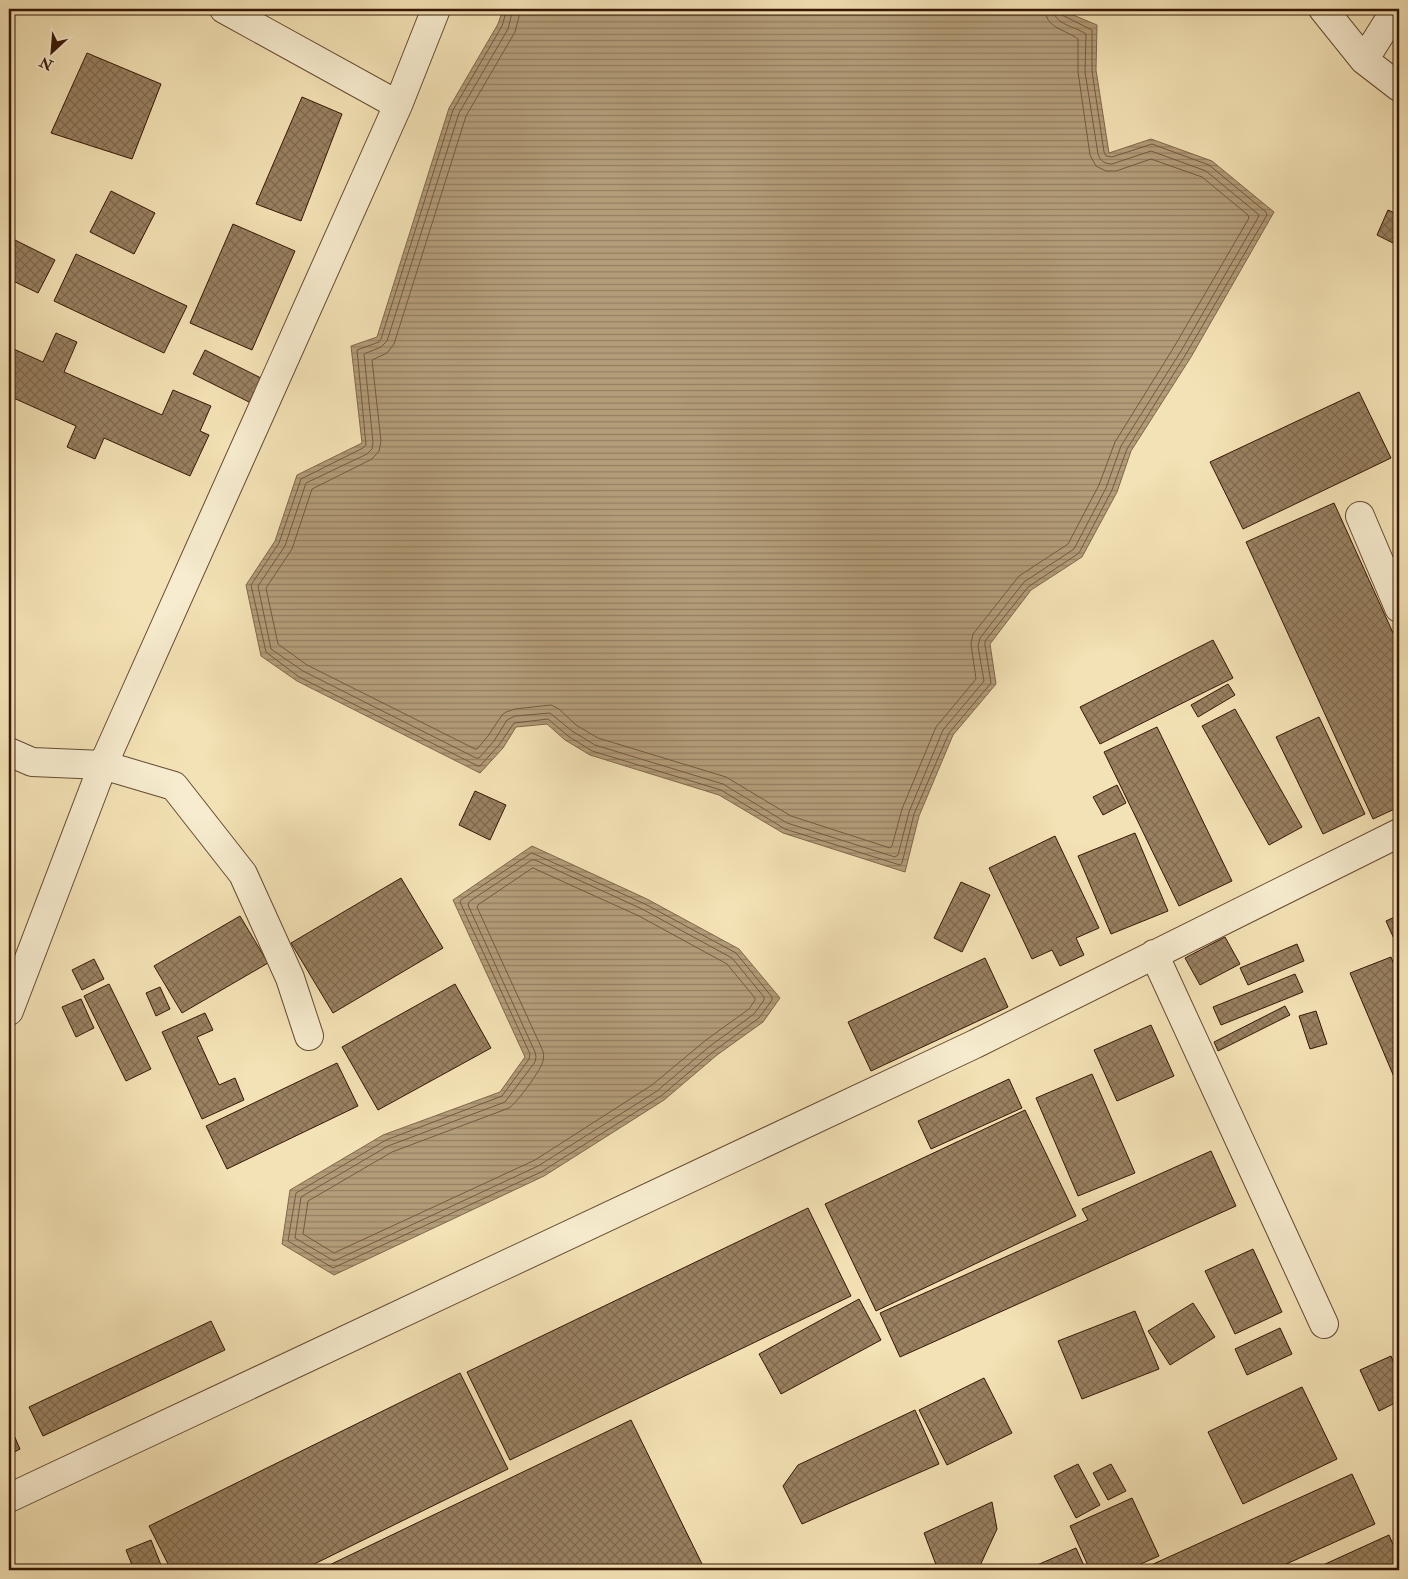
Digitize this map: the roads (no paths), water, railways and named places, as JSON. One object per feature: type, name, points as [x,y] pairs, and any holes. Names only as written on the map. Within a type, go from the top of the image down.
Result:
[{"type":"street","points":[[224,9],[398,105]]},
{"type":"street","points":[[9,1011],[103,764],[398,105],[436,9]]},
{"type":"street","points":[[1323,9],[1364,60],[1399,87]]},
{"type":"street","points":[[1364,60],[1396,9]]},
{"type":"street","points":[[1360,516],[1399,608]]},
{"type":"street","points":[[9,752],[32,762],[103,764],[174,786],[242,874],[290,978],[309,1036]]},
{"type":"street","points":[[9,1498],[975,1044],[1399,833]]},
{"type":"street","points":[[1154,954],[1324,1324]]},
{"type":"water","points":[[503,9],[1059,9],[1097,25],[1096,70],[1109,153],[1151,139],[1212,161],[1274,212],[1191,357],[1131,451],[1117,492],[1082,557],[1031,590],[990,644],[996,684],[953,735],[919,816],[905,872],[783,833],[719,795],[590,755],[565,740],[547,724],[516,727],[503,748],[480,773],[297,681],[261,656],[246,585],[275,541],[297,475],[362,443],[351,346],[377,337],[449,108],[498,24]]},
{"type":"water","points":[[532,846],[647,899],[739,949],[780,998],[763,1022],[717,1055],[664,1100],[544,1176],[334,1275],[282,1244],[290,1190],[383,1135],[500,1092],[525,1057],[453,900]]}]
